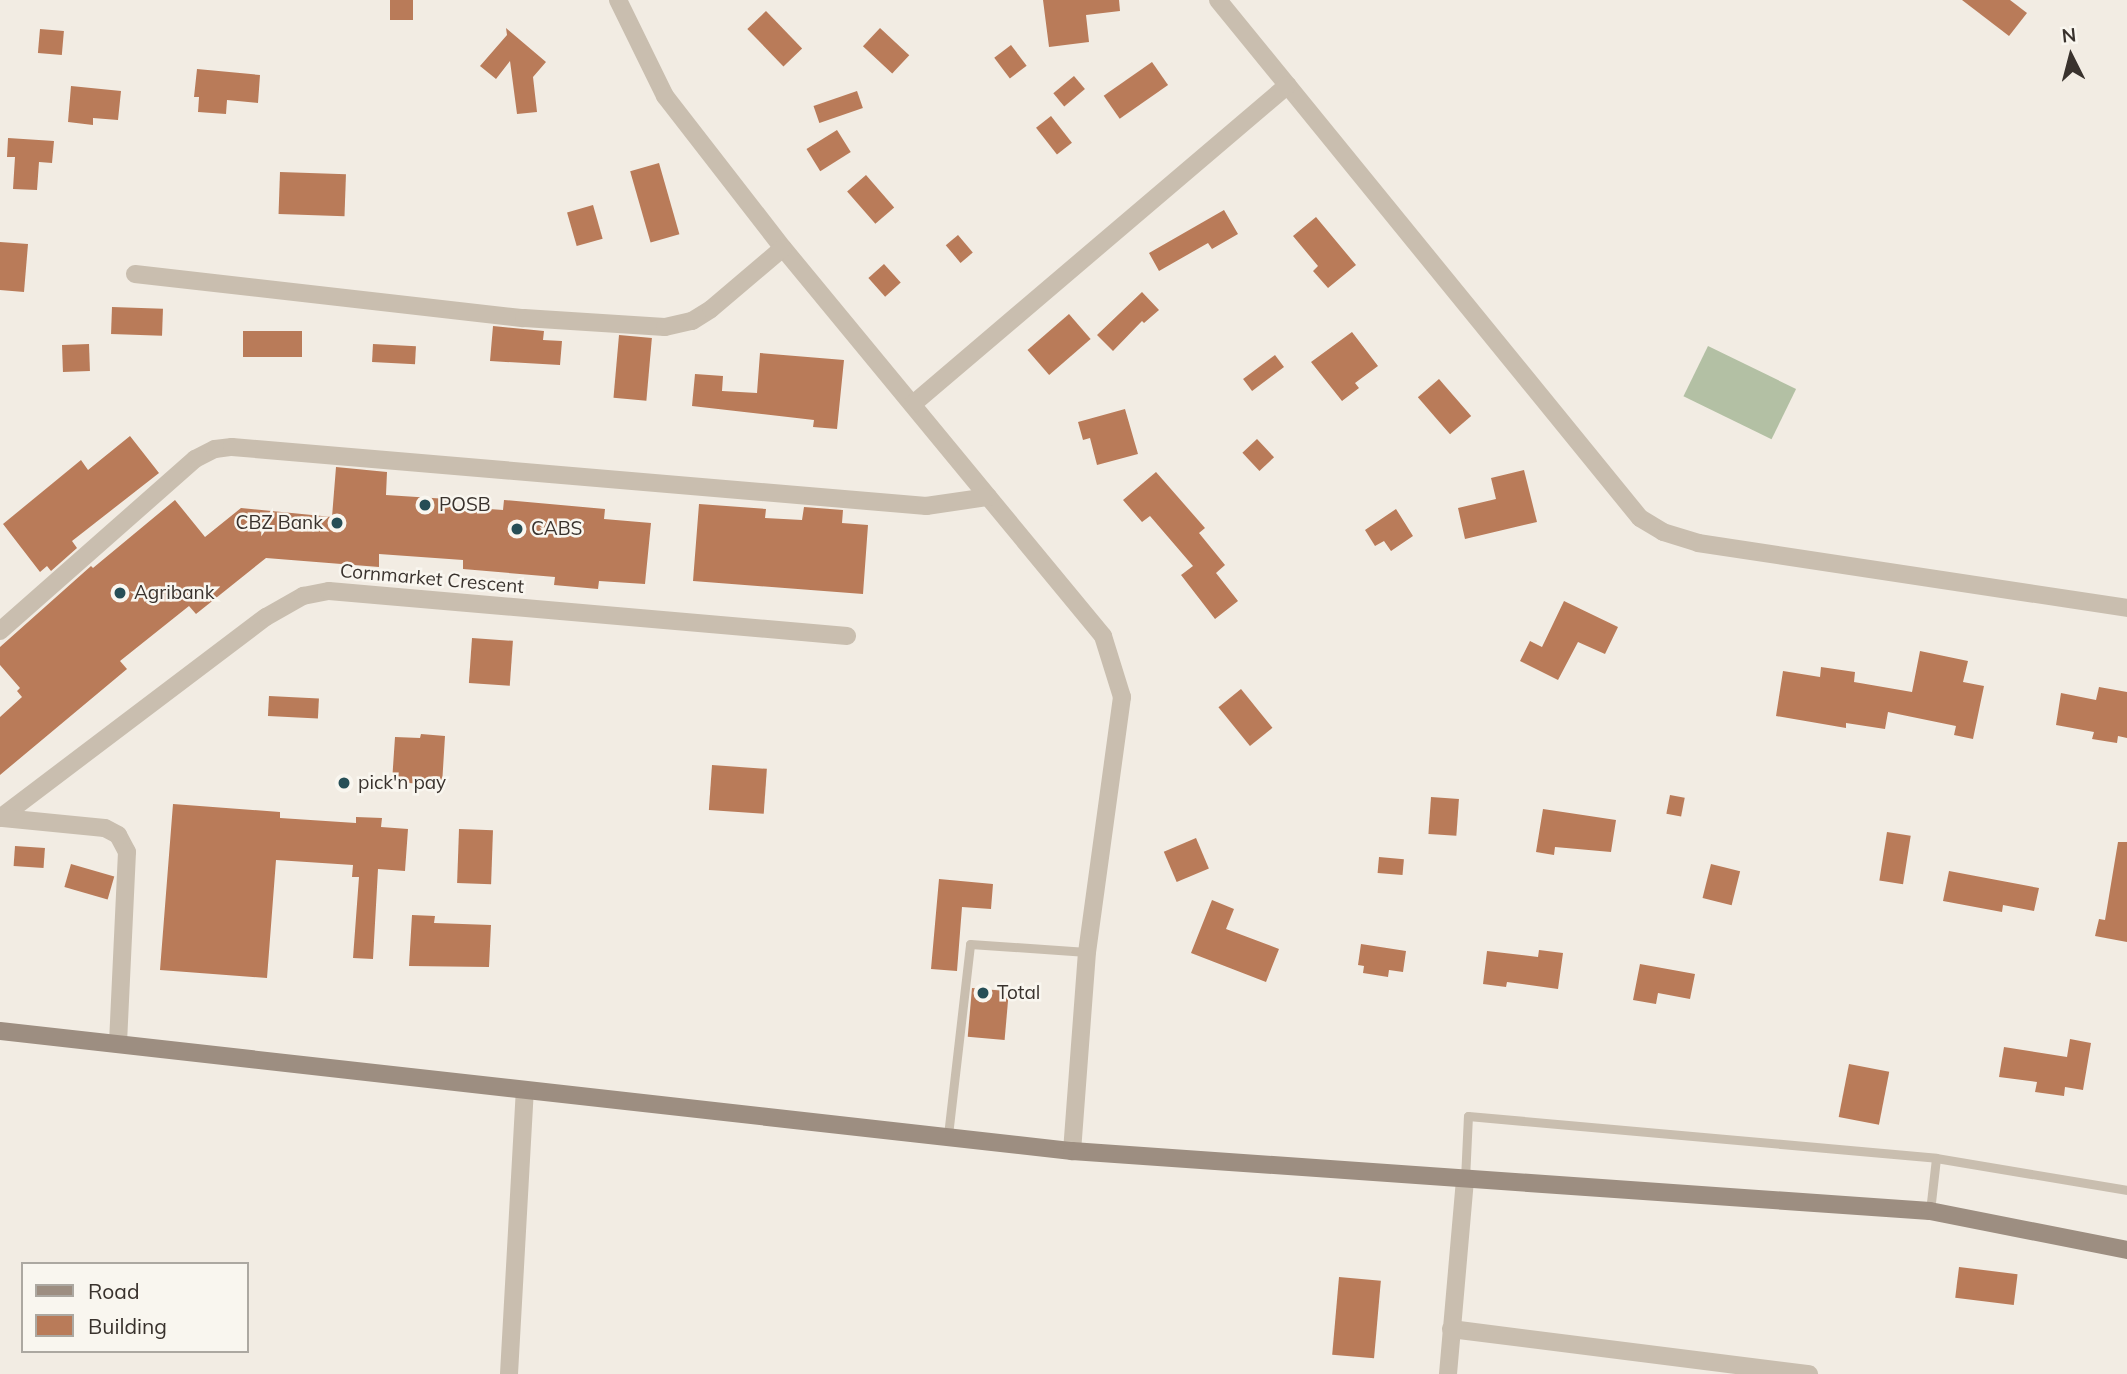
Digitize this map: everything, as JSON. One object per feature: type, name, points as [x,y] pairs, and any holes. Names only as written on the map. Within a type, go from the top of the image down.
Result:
[{"type":"street","points":[[618,0],[665,96],[783,248],[1103,636],[1122,697],[1087,952],[1072,1151]]},
{"type":"street","points":[[1218,0],[1640,518],[1663,532],[1698,543],[2127,608]]},
{"type":"street","points":[[913,404],[1288,85]]},
{"type":"street","points":[[135,274],[524,318],[665,327],[692,321],[711,309],[783,248]]},
{"type":"street","points":[[0,631],[195,459],[215,449],[246,448],[926,506],[988,497]]},
{"type":"street","name":"Cornmarket Crescent","points":[[1,818],[266,617],[303,596],[329,592],[847,636]]},
{"type":"street","name":"Cornmarket Crescent","points":[[1,818],[104,828],[118,835],[127,852],[118,1044]]},
{"type":"street","points":[[0,1031],[948,1135],[1072,1151],[1930,1211],[2127,1250]]},
{"type":"street","points":[[509,1374],[525,1090]]},
{"type":"street","points":[[1448,1374],[1465,1179]]},
{"type":"street","points":[[1451,1329],[1809,1374]]},
{"type":"lane","points":[[948,1135],[970,944],[1087,952]]},
{"type":"lane","points":[[1465,1179],[1468,1116],[1936,1158],[2127,1190]]},
{"type":"lane","points":[[1930,1211],[1936,1158]]},
{"type":"green space","points":[[1708,346],[1796,389],[1772,439],[1683,396]]},
{"type":"building","points":[[390,0],[413,0],[413,20],[390,20]]},
{"type":"building","points":[[1043,0],[1119,0],[1120,11],[1086,15],[1089,42],[1049,47]]},
{"type":"building","points":[[1962,0],[2010,0],[2027,13],[2009,36]]},
{"type":"building","points":[[766,11],[802,48],[783,66],[747,29]]},
{"type":"building","points":[[506,28],[546,62],[533,77],[537,112],[517,114],[510,61],[496,79],[480,66],[507,35]]},
{"type":"building","points":[[880,28],[909,55],[892,74],[863,46]]},
{"type":"building","points":[[40,29],[64,31],[62,55],[38,53]]},
{"type":"building","points":[[1011,45],[1027,66],[1010,78],[994,58]]},
{"type":"building","points":[[1152,62],[1168,85],[1120,119],[1104,96]]},
{"type":"building","points":[[197,69],[260,75],[258,103],[227,100],[226,114],[198,112],[199,97],[194,97]]},
{"type":"building","points":[[1074,76],[1085,89],[1064,106],[1053,93]]},
{"type":"building","points":[[71,86],[121,91],[118,120],[93,118],[93,125],[68,122]]},
{"type":"building","points":[[857,91],[863,108],[819,123],[814,106]]},
{"type":"building","points":[[1051,116],[1072,143],[1057,154],[1036,128]]},
{"type":"building","points":[[837,130],[851,152],[820,171],[806,149]]},
{"type":"building","points":[[8,138],[54,141],[52,163],[39,162],[37,190],[13,189],[15,157],[7,157]]},
{"type":"building","points":[[659,163],[679,234],[651,242],[630,171]]},
{"type":"building","points":[[280,172],[346,174],[344,216],[279,214]]},
{"type":"building","points":[[866,175],[894,207],[875,224],[847,191]]},
{"type":"building","points":[[593,205],[603,239],[577,246],[567,212]]},
{"type":"building","points":[[1224,210],[1238,234],[1212,249],[1208,243],[1159,271],[1149,253]]},
{"type":"building","points":[[1316,217],[1356,265],[1328,288],[1313,271],[1318,266],[1293,236]]},
{"type":"building","points":[[958,235],[973,253],[961,263],[946,245]]},
{"type":"building","points":[[0,242],[28,244],[24,292],[0,290]]},
{"type":"building","points":[[884,264],[901,283],[885,297],[868,278]]},
{"type":"building","points":[[1142,292],[1159,310],[1144,323],[1142,321],[1113,351],[1097,335]]},
{"type":"building","points":[[112,307],[163,309],[162,336],[111,334]]},
{"type":"building","points":[[1069,314],[1091,339],[1049,375],[1027,350]]},
{"type":"building","points":[[493,326],[544,331],[543,340],[562,341],[560,365],[490,361]]},
{"type":"building","points":[[243,331],[302,331],[302,357],[243,357]]},
{"type":"building","points":[[1352,332],[1378,366],[1355,383],[1359,388],[1342,401],[1311,362]]},
{"type":"building","points":[[619,335],[652,338],[646,401],[614,398]]},
{"type":"building","points":[[89,344],[90,371],[63,372],[62,345]]},
{"type":"building","points":[[373,344],[416,346],[415,364],[372,362]]},
{"type":"building","points":[[760,353],[844,360],[837,429],[813,427],[814,420],[692,406],[695,374],[723,376],[722,391],[757,393]]},
{"type":"building","points":[[1275,355],[1284,367],[1252,391],[1243,379]]},
{"type":"building","points":[[1439,379],[1471,416],[1450,434],[1418,397]]},
{"type":"building","points":[[1125,409],[1138,454],[1097,465],[1090,438],[1083,440],[1078,422]]},
{"type":"building","points":[[130,436],[159,473],[72,541],[77,548],[51,571],[47,566],[40,572],[3,524],[81,460],[88,470]]},
{"type":"building","points":[[1257,439],[1274,457],[1259,471],[1242,453]]},
{"type":"building","points":[[336,467],[387,472],[386,495],[448,499],[447,506],[503,510],[504,500],[605,509],[604,519],[651,523],[645,584],[599,581],[598,589],[554,585],[555,577],[463,569],[463,560],[379,554],[379,567],[266,558],[196,614],[189,606],[120,661],[127,669],[0,775],[0,717],[22,697],[17,691],[20,688],[0,665],[0,647],[91,566],[93,568],[175,500],[205,537],[241,508],[332,517]]},
{"type":"building","points":[[1524,470],[1537,522],[1465,539],[1458,508],[1496,499],[1491,478]]},
{"type":"building","points":[[1156,472],[1205,528],[1199,533],[1225,565],[1216,573],[1238,601],[1215,619],[1181,575],[1193,566],[1150,516],[1142,522],[1123,500]]},
{"type":"building","points":[[699,504],[766,509],[765,518],[802,520],[804,507],[843,510],[842,523],[868,525],[863,594],[693,581]]},
{"type":"building","points":[[1396,509],[1413,536],[1391,551],[1384,541],[1375,546],[1365,530]]},
{"type":"building","points":[[1564,601],[1618,627],[1605,654],[1578,642],[1558,680],[1520,661],[1530,641],[1542,647]]},
{"type":"building","points":[[472,638],[513,641],[510,686],[469,683]]},
{"type":"building","points":[[1920,651],[1968,661],[1963,682],[1984,686],[1973,739],[1954,735],[1956,726],[1888,712],[1885,729],[1846,723],[1846,728],[1776,716],[1783,671],[1820,677],[1821,667],[1855,672],[1854,682],[1912,692]]},
{"type":"building","points":[[2099,687],[2127,692],[2127,738],[2118,736],[2117,743],[2092,739],[2094,732],[2056,725],[2061,693],[2096,700]]},
{"type":"building","points":[[1241,689],[1272,728],[1250,746],[1218,707]]},
{"type":"building","points":[[269,696],[319,699],[318,719],[268,716]]},
{"type":"building","points":[[421,734],[445,736],[442,785],[392,782],[395,737],[420,738]]},
{"type":"building","points":[[712,765],[767,769],[764,814],[709,810]]},
{"type":"building","points":[[1670,795],[1685,798],[1681,817],[1666,814]]},
{"type":"building","points":[[1431,797],[1459,799],[1456,836],[1428,834]]},
{"type":"building","points":[[173,804],[280,812],[280,818],[356,823],[356,817],[382,818],[381,827],[408,829],[405,871],[378,869],[373,959],[353,958],[359,877],[352,877],[353,865],[276,860],[267,978],[160,970]]},
{"type":"building","points":[[1543,809],[1616,820],[1611,852],[1555,847],[1554,855],[1536,852]]},
{"type":"building","points":[[459,829],[493,830],[491,884],[457,883]]},
{"type":"building","points":[[1887,832],[1911,836],[1903,884],[1879,880]]},
{"type":"building","points":[[1196,838],[1209,868],[1177,882],[1164,852]]},
{"type":"building","points":[[2118,842],[2127,842],[2127,942],[2095,936],[2099,919],[2105,920]]},
{"type":"building","points":[[15,846],[45,848],[44,868],[14,866]]},
{"type":"building","points":[[1379,857],[1404,859],[1403,875],[1378,873]]},
{"type":"building","points":[[71,864],[114,876],[108,899],[64,887]]},
{"type":"building","points":[[1711,864],[1740,871],[1732,905],[1703,898]]},
{"type":"building","points":[[1949,871],[2039,888],[2034,911],[2003,905],[2002,912],[1943,901]]},
{"type":"building","points":[[939,879],[993,884],[991,909],[962,907],[957,971],[931,969]]},
{"type":"building","points":[[1212,900],[1234,909],[1226,929],[1279,949],[1266,982],[1191,953]]},
{"type":"building","points":[[412,915],[435,916],[434,923],[491,925],[489,967],[409,966]]},
{"type":"building","points":[[1361,944],[1406,951],[1403,972],[1389,970],[1388,977],[1363,973],[1364,966],[1358,965]]},
{"type":"building","points":[[1539,950],[1563,953],[1558,989],[1507,982],[1506,987],[1483,984],[1487,951],[1538,957]]},
{"type":"building","points":[[1640,964],[1695,974],[1690,999],[1658,993],[1656,1004],[1633,1000]]},
{"type":"building","points":[[972,988],[1009,991],[1005,1040],[968,1037]]},
{"type":"building","points":[[2070,1039],[2091,1043],[2083,1090],[2065,1087],[2064,1096],[2035,1092],[2037,1082],[1999,1077],[2004,1047],[2067,1057]]},
{"type":"building","points":[[1849,1064],[1889,1072],[1879,1125],[1839,1117]]},
{"type":"building","points":[[1959,1267],[2018,1274],[2014,1305],[1955,1298]]},
{"type":"building","points":[[1339,1277],[1381,1281],[1374,1358],[1332,1355]]},
{"type":"place","name":"POSB","points":[[425,505]]},
{"type":"place","name":"CBZ Bank","points":[[337,523]]},
{"type":"place","name":"CABS","points":[[517,529]]},
{"type":"place","name":"Agribank","points":[[120,593]]},
{"type":"place","name":"pick'n pay","points":[[344,783]]},
{"type":"place","name":"Total","points":[[983,993]]}]
